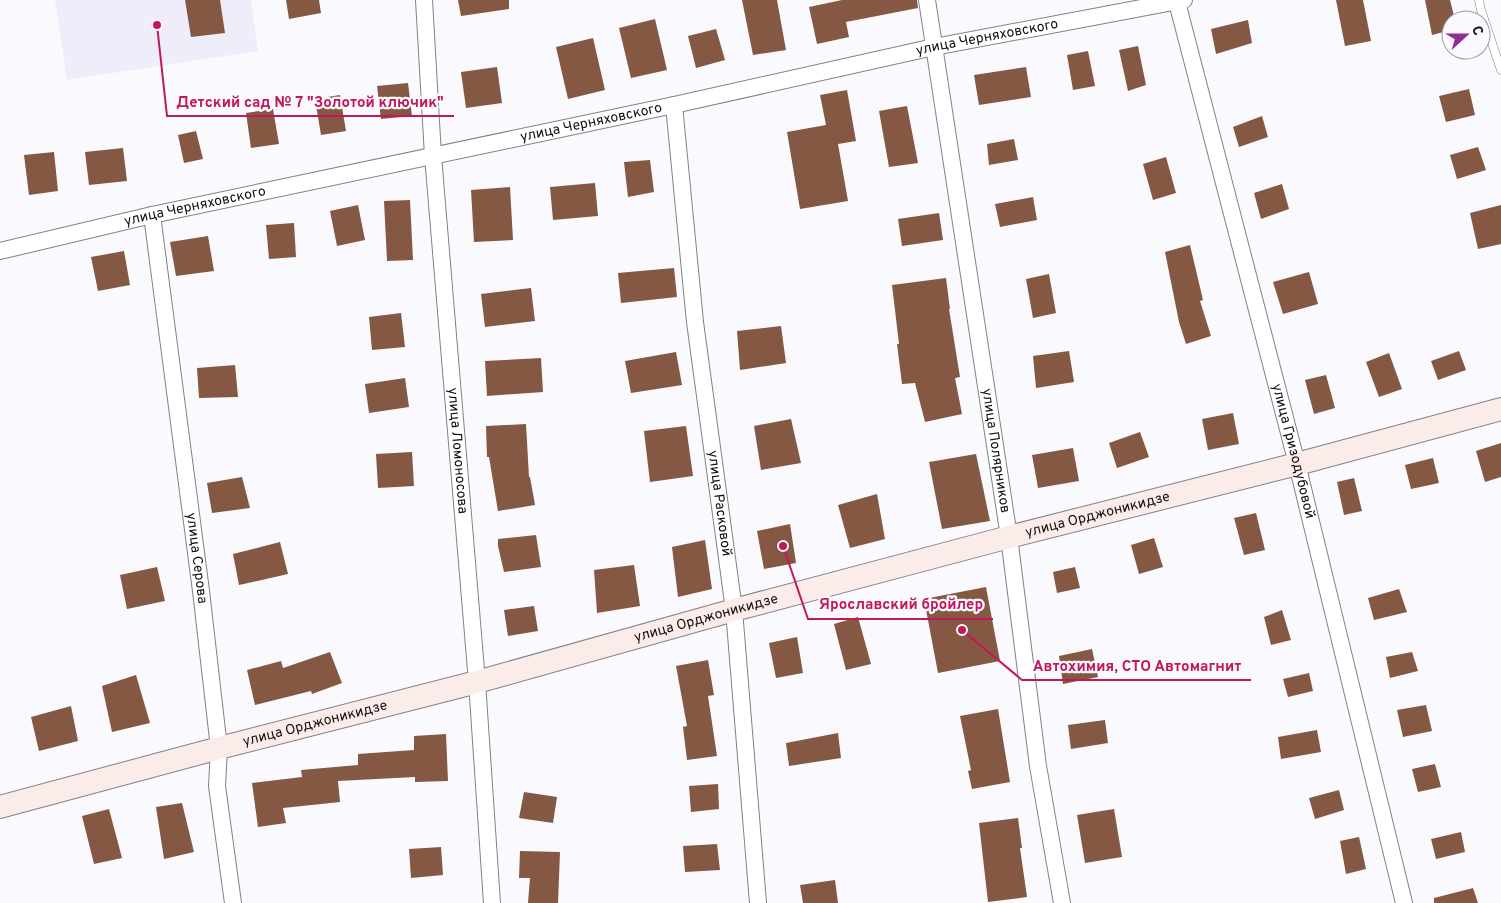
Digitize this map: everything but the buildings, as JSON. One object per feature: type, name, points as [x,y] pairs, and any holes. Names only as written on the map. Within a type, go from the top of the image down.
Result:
[{"type":"main road","name":"улица Орджоникидзе","points":[[0,807],[219,748],[477,682],[734,610],[1009,537],[1297,464],[1501,409]]},
{"type":"street","name":"улица Ломоносова","points":[[424,0],[433,156],[477,682],[492,903]]},
{"type":"street","name":"улица Полярников","points":[[927,0],[1009,537],[1038,766],[1062,903]]},
{"type":"street","name":"улица Черняховского","points":[[0,251],[152,215],[674,105],[934,47],[1181,1]]},
{"type":"street","name":"улица Гризодубовой","points":[[1181,1],[1404,903]]},
{"type":"street","name":"улица Расковой","points":[[674,105],[695,322],[734,610],[758,903]]},
{"type":"street","name":"улица Серова","points":[[152,215],[201,591],[219,748],[217,786],[233,903]]},
{"type":"lane","points":[[1479,0],[1501,70]]},
{"type":"shaded area","points":[[55,0],[251,0],[258,51],[67,80]]},
{"type":"place","name":"Детский сад № 7 \"Золотой ключик\"","points":[[157,25]]},
{"type":"place","name":"Ярославский бройлер","points":[[783,546]]},
{"type":"place","name":"Автохимия, СТО Автомагнит","points":[[962,630]]}]
